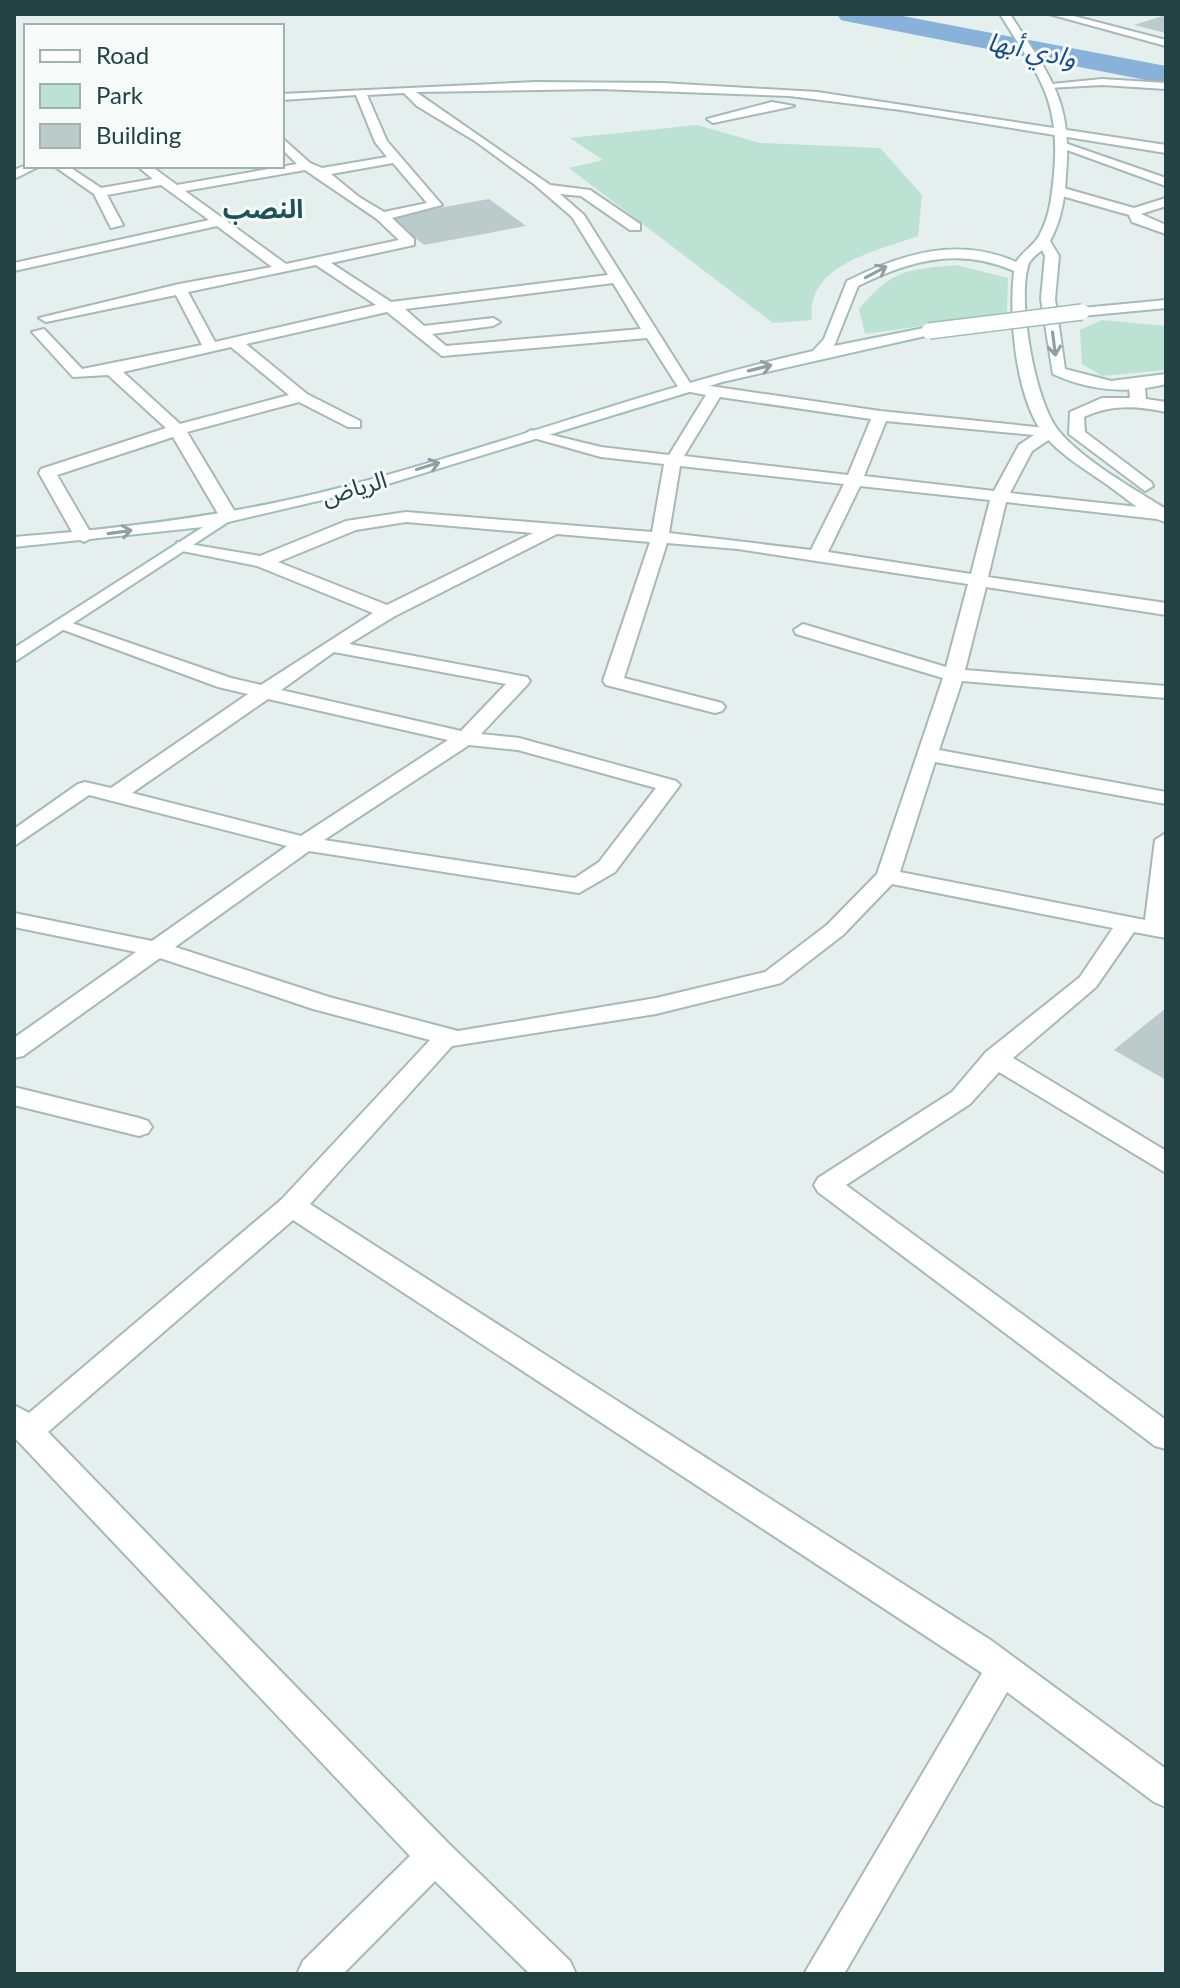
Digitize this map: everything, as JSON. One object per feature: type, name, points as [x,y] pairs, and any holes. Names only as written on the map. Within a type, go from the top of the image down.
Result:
[{"type":"street","points":[[1054,14],[1166,43]]},
{"type":"street","points":[[1007,17],[1040,68],[1060,114],[1060,191],[1043,241],[1027,252],[1021,269],[1023,348],[1031,387],[1050,432]]},
{"type":"street","points":[[1048,85],[1102,82],[1166,86]]},
{"type":"street","points":[[284,97],[409,91],[641,87],[725,89],[894,106],[1060,137],[1126,139],[1166,149]]},
{"type":"street","points":[[584,100],[641,87]]},
{"type":"street","points":[[725,89],[731,99],[751,109]]},
{"type":"street","points":[[409,91],[421,104],[479,138],[577,215],[685,387],[717,389],[880,416],[1050,432],[1139,490],[1166,484]]},
{"type":"street","points":[[360,92],[381,142],[436,205],[382,216]]},
{"type":"street","points":[[713,119],[772,105],[796,108]]},
{"type":"street","points":[[1060,137],[1166,182]]},
{"type":"street","points":[[284,144],[306,166],[321,172],[354,200],[382,216],[409,242],[179,288],[42,325],[78,374],[112,370],[388,307],[618,278]]},
{"type":"street","points":[[321,172],[396,159]]},
{"type":"street","points":[[99,192],[306,166]]},
{"type":"street","points":[[63,168],[99,192],[116,225]]},
{"type":"street","points":[[146,168],[283,268]]},
{"type":"street","points":[[546,188],[585,193],[635,227]]},
{"type":"street","points":[[1060,191],[1134,212],[1166,202]]},
{"type":"street","points":[[1134,212],[1137,219],[1166,230]]},
{"type":"street","points":[[14,267],[219,222]]},
{"type":"street","points":[[1043,241],[1052,256],[1048,299],[1058,371],[1075,380],[1138,394],[1166,407]]},
{"type":"street","points":[[818,354],[831,340],[852,284],[892,263],[948,252],[984,253],[1021,269]]},
{"type":"street","points":[[319,261],[388,307],[399,311],[442,351],[649,333]]},
{"type":"street","points":[[179,288],[210,347]]},
{"type":"street","points":[[481,294],[502,346]]},
{"type":"street","name":"الرياض","points":[[14,542],[84,537],[229,517],[327,496],[685,387],[818,354],[929,331],[1166,304]]},
{"type":"street","points":[[421,331],[493,322]]},
{"type":"street","points":[[234,342],[301,397],[354,424]]},
{"type":"street","points":[[14,656],[229,517],[177,430],[112,370]]},
{"type":"street","points":[[1164,515],[1077,434],[1076,415],[1102,403],[1138,394],[1166,379]]},
{"type":"street","points":[[715,707],[613,681],[660,537],[673,461],[717,389]]},
{"type":"street","points":[[84,537],[47,473],[177,430],[301,397]]},
{"type":"street","points":[[817,556],[854,481],[880,416]]},
{"type":"street","points":[[14,920],[157,949],[322,1003],[458,1039],[656,1006],[773,978],[835,930],[887,876],[925,754],[954,675],[999,498],[1025,448],[1050,432]]},
{"type":"street","points":[[531,435],[601,452],[1164,515]]},
{"type":"street","points":[[262,562],[352,525],[380,518],[660,537],[817,556],[1166,609]]},
{"type":"street","points":[[114,796],[331,646],[388,612],[553,529]]},
{"type":"street","points":[[183,546],[262,562],[388,612]]},
{"type":"street","points":[[14,839],[85,788],[305,844],[579,886],[607,867],[669,785],[519,744],[465,738],[225,683],[62,626]]},
{"type":"street","points":[[803,630],[954,675],[1166,692]]},
{"type":"street","points":[[14,1050],[305,844],[465,738],[520,681],[331,646]]},
{"type":"street","points":[[925,754],[1166,798]]},
{"type":"street","points":[[887,876],[1126,926],[1161,930],[1166,840]]},
{"type":"street","points":[[1126,926],[1088,982],[995,1058],[961,1098],[827,1185],[1166,1437]]},
{"type":"street","points":[[447,1036],[292,1206],[21,1424],[435,1856],[557,1974]]},
{"type":"street","points":[[995,1058],[1166,1163]]},
{"type":"street","points":[[14,1096],[139,1127]]},
{"type":"street","points":[[292,1206],[1002,1669],[1166,1790]]},
{"type":"street","points":[[823,1974],[1002,1669]]},
{"type":"street","points":[[316,1974],[435,1856]]},
{"type":"green space","points":[[697,125],[760,143],[880,148],[922,195],[918,236],[865,254],[832,273],[820,285],[813,301],[812,320],[773,323],[569,168],[603,160],[570,138]]},
{"type":"green space","points":[[956,265],[1008,278],[1007,314],[865,334],[859,309],[881,286],[912,271]]},
{"type":"green space","points":[[1102,320],[1166,326],[1166,370],[1102,376],[1082,364],[1080,330]]},
{"type":"building","points":[[1166,15],[1166,33],[1134,25]]},
{"type":"building","points":[[489,199],[526,226],[424,245],[389,217]]},
{"type":"building","points":[[1166,1008],[1166,1080],[1114,1050]]},
{"type":"waterway","name":"وادي أبها","points":[[850,14],[1166,75]]},
{"type":"district","name":"النصب","points":[[263,208]]}]
